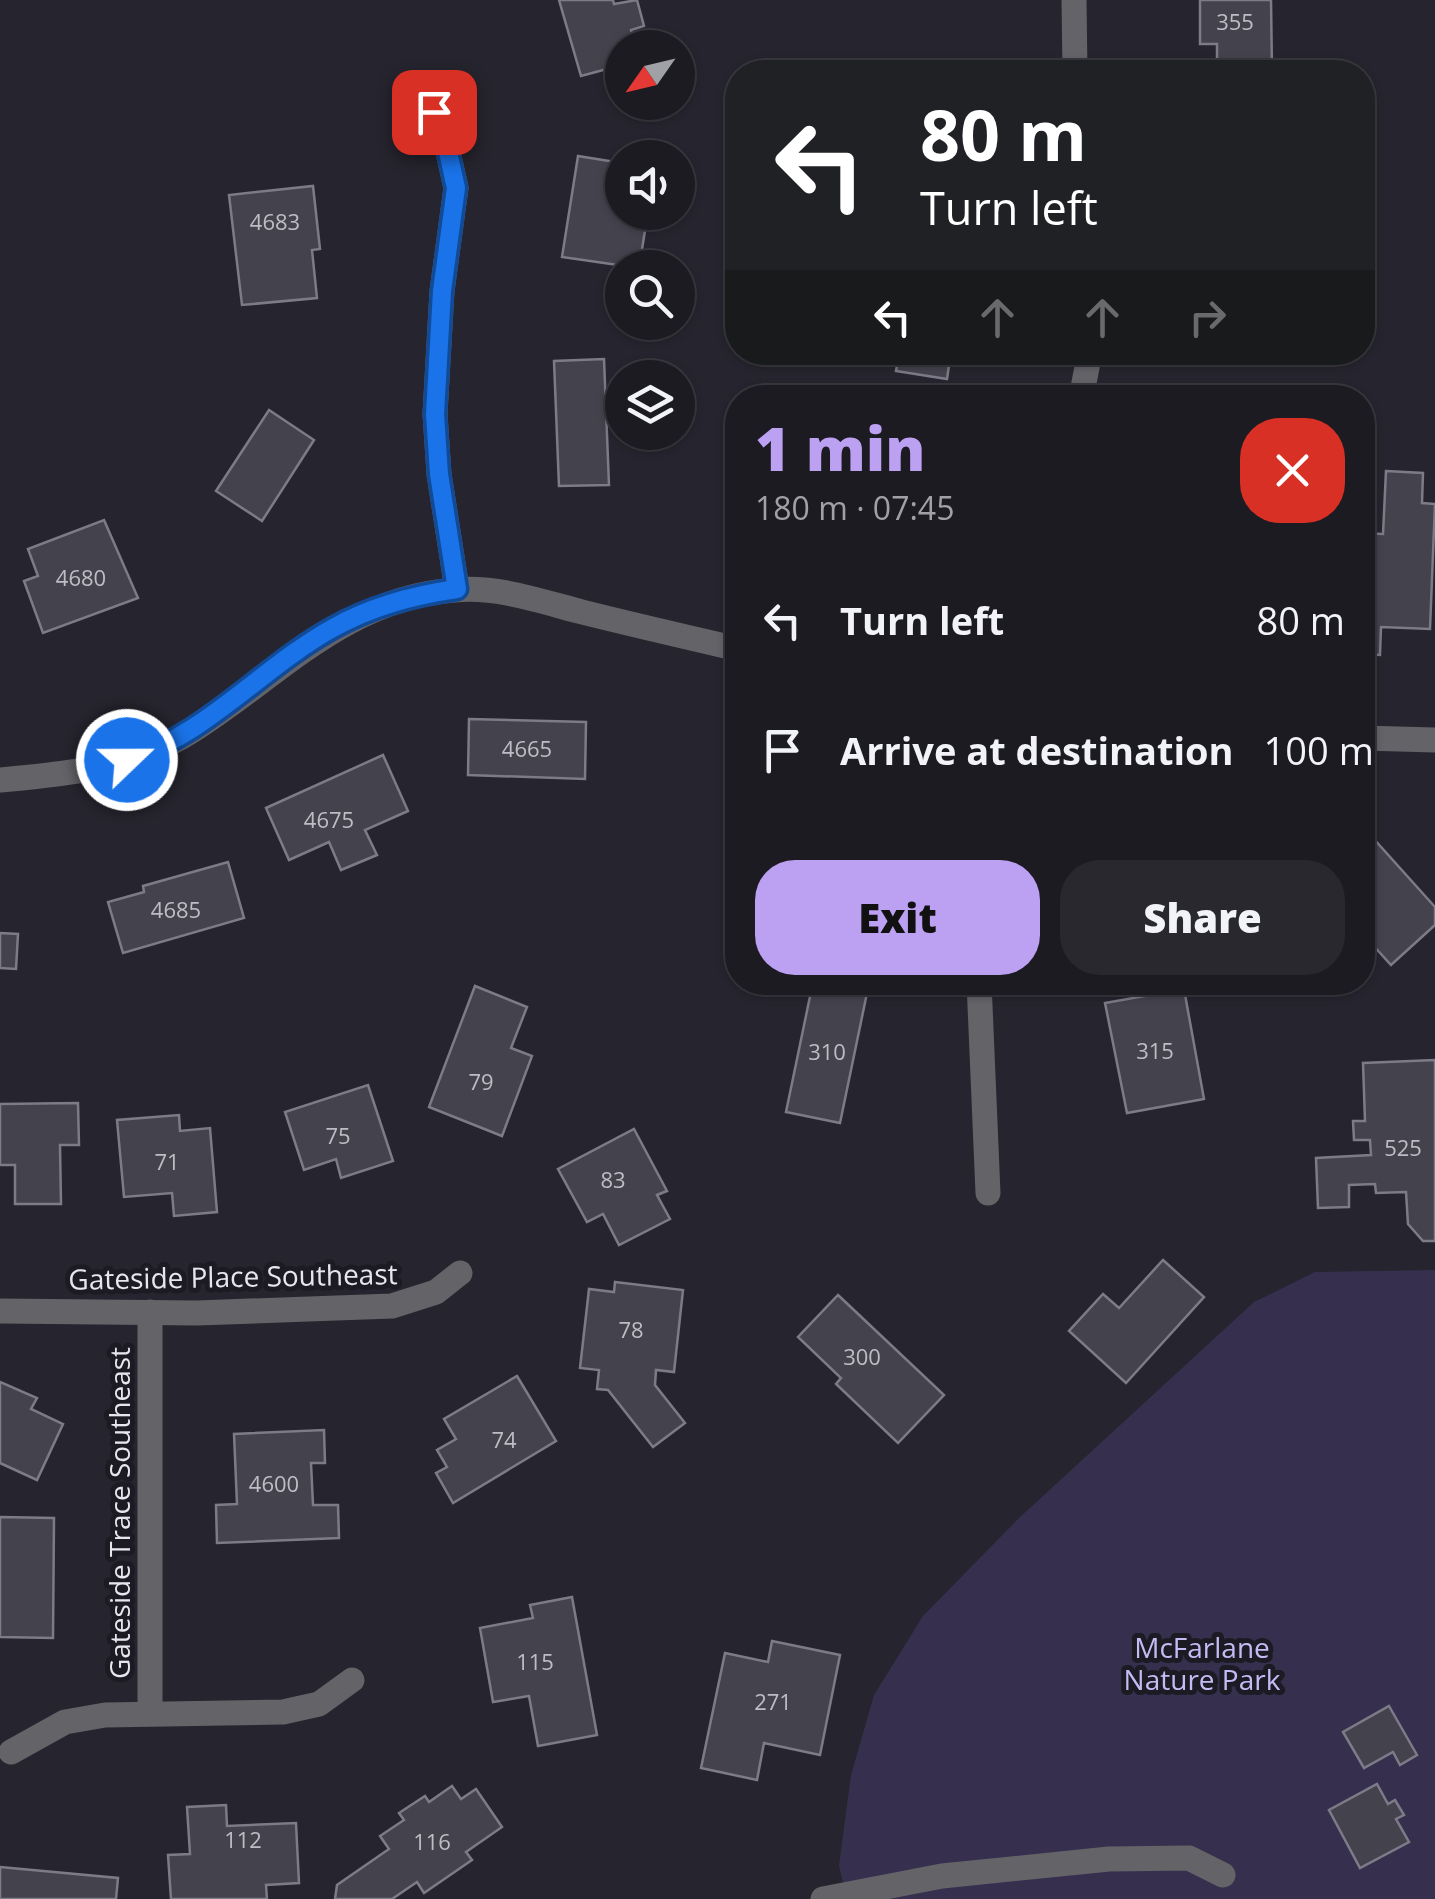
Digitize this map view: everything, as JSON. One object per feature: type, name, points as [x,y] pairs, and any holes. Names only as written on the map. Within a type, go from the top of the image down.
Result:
[{"type":"street","points":[[1074,0],[1075,60]]},
{"type":"street","points":[[423,89],[444,134],[456,188],[442,291],[435,414],[439,474],[457,589]]},
{"type":"street","points":[[0,780],[103,768],[151,752],[189,734],[333,628],[379,606],[457,589],[502,592],[725,646]]},
{"type":"street","points":[[1375,738],[1435,740]]},
{"type":"street","points":[[980,995],[988,1194]]},
{"type":"street","name":"Gateside Place Southeast","points":[[0,1312],[392,1306],[436,1292],[460,1273]]},
{"type":"street","name":"Gateside Trace Southeast","points":[[150,1312],[150,1713]]},
{"type":"street","points":[[12,1752],[65,1722],[150,1713],[284,1712],[319,1704],[352,1680]]},
{"type":"street","points":[[823,1899],[958,1874],[1109,1859],[1189,1858],[1223,1875]]},
{"type":"green space","name":"McFarlane Nature Park","points":[[1435,1270],[1435,1899],[847,1899],[839,1866],[851,1775],[874,1695],[923,1616],[1019,1518],[1254,1302],[1315,1272]]},
{"type":"building","points":[[559,0],[613,0],[614,4],[637,0],[644,26],[605,30],[605,70],[581,76]]},
{"type":"building","points":[[1200,0],[1271,0],[1272,60],[1217,60],[1217,44],[1200,44]]},
{"type":"building","points":[[578,156],[605,160],[605,230],[645,230],[642,250],[605,250],[605,263],[562,257]]},
{"type":"building","points":[[313,186],[320,249],[312,250],[317,298],[242,305],[229,195]]},
{"type":"building","points":[[604,359],[609,485],[559,486],[554,361]]},
{"type":"building","points":[[897,365],[949,365],[947,379],[896,371]]},
{"type":"building","points":[[269,410],[314,440],[262,521],[216,491]]},
{"type":"building","points":[[1386,471],[1423,473],[1422,503],[1435,504],[1430,629],[1381,627],[1380,655],[1375,655],[1375,534],[1383,534]]},
{"type":"building","points":[[104,520],[138,598],[43,633],[24,581],[38,576],[28,549]]},
{"type":"building","points":[[469,719],[586,722],[585,779],[468,775]]},
{"type":"building","points":[[383,755],[408,811],[365,830],[377,855],[341,870],[329,842],[289,860],[266,808]]},
{"type":"building","points":[[1375,840],[1435,907],[1435,925],[1391,965],[1375,947]]},
{"type":"building","points":[[228,862],[244,918],[123,953],[108,902],[144,892],[143,886]]},
{"type":"building","points":[[0,933],[18,934],[16,969],[0,968]]},
{"type":"building","points":[[475,986],[527,1007],[511,1048],[532,1056],[502,1136],[429,1107]]},
{"type":"building","points":[[810,995],[867,995],[840,1123],[786,1112]]},
{"type":"building","points":[[1150,995],[1185,995],[1204,1099],[1127,1113],[1105,1003]]},
{"type":"building","points":[[1435,1060],[1435,1241],[1423,1241],[1408,1224],[1406,1192],[1376,1193],[1375,1184],[1349,1185],[1349,1207],[1318,1208],[1316,1158],[1371,1155],[1370,1140],[1354,1140],[1353,1121],[1365,1121],[1363,1063]]},
{"type":"building","points":[[368,1085],[393,1161],[341,1178],[336,1159],[304,1170],[285,1112]]},
{"type":"building","points":[[78,1103],[79,1145],[60,1145],[61,1204],[15,1204],[15,1165],[0,1165],[0,1104]]},
{"type":"building","points":[[179,1115],[180,1131],[210,1128],[217,1212],[174,1216],[172,1193],[124,1197],[117,1120]]},
{"type":"building","points":[[634,1129],[667,1191],[657,1195],[670,1219],[619,1245],[603,1214],[587,1222],[558,1169]]},
{"type":"building","points":[[1163,1260],[1204,1297],[1126,1383],[1069,1331],[1103,1294],[1119,1308]]},
{"type":"building","points":[[615,1282],[683,1290],[674,1372],[656,1370],[655,1385],[685,1423],[653,1447],[608,1390],[597,1389],[599,1370],[580,1368],[589,1289],[614,1292]]},
{"type":"building","points":[[838,1295],[944,1395],[898,1443],[836,1384],[841,1378],[798,1337]]},
{"type":"building","points":[[517,1376],[556,1441],[453,1503],[436,1473],[447,1467],[437,1450],[456,1439],[444,1419]]},
{"type":"building","points":[[0,1382],[37,1398],[31,1409],[63,1424],[37,1480],[0,1463]]},
{"type":"building","points":[[324,1430],[325,1463],[311,1463],[313,1505],[338,1505],[339,1538],[217,1543],[216,1505],[237,1504],[234,1434]]},
{"type":"building","points":[[0,1517],[54,1518],[53,1638],[0,1637]]},
{"type":"building","points":[[572,1597],[597,1735],[538,1746],[529,1696],[493,1702],[480,1628],[533,1618],[530,1605]]},
{"type":"building","points":[[772,1641],[840,1655],[820,1755],[764,1743],[757,1780],[701,1768],[725,1653],[768,1662]]},
{"type":"building","points":[[1389,1706],[1417,1755],[1400,1765],[1393,1752],[1364,1768],[1343,1732]]},
{"type":"building","points":[[1377,1784],[1388,1804],[1395,1800],[1404,1815],[1396,1819],[1409,1842],[1360,1868],[1329,1810]]},
{"type":"building","points":[[452,1786],[461,1799],[476,1789],[502,1827],[466,1852],[472,1860],[424,1893],[417,1882],[392,1899],[335,1899],[337,1885],[389,1849],[380,1836],[404,1820],[399,1813],[425,1796],[429,1802]]},
{"type":"building","points":[[226,1805],[227,1826],[296,1823],[299,1883],[266,1885],[267,1899],[171,1899],[168,1855],[190,1854],[187,1807]]},
{"type":"building","points":[[0,1867],[118,1878],[116,1899],[0,1899]]},
{"type":"route","points":[[127,760],[189,734],[333,628],[379,606],[457,589],[439,474],[435,414],[442,291],[456,188],[444,134],[434,112]]}]
